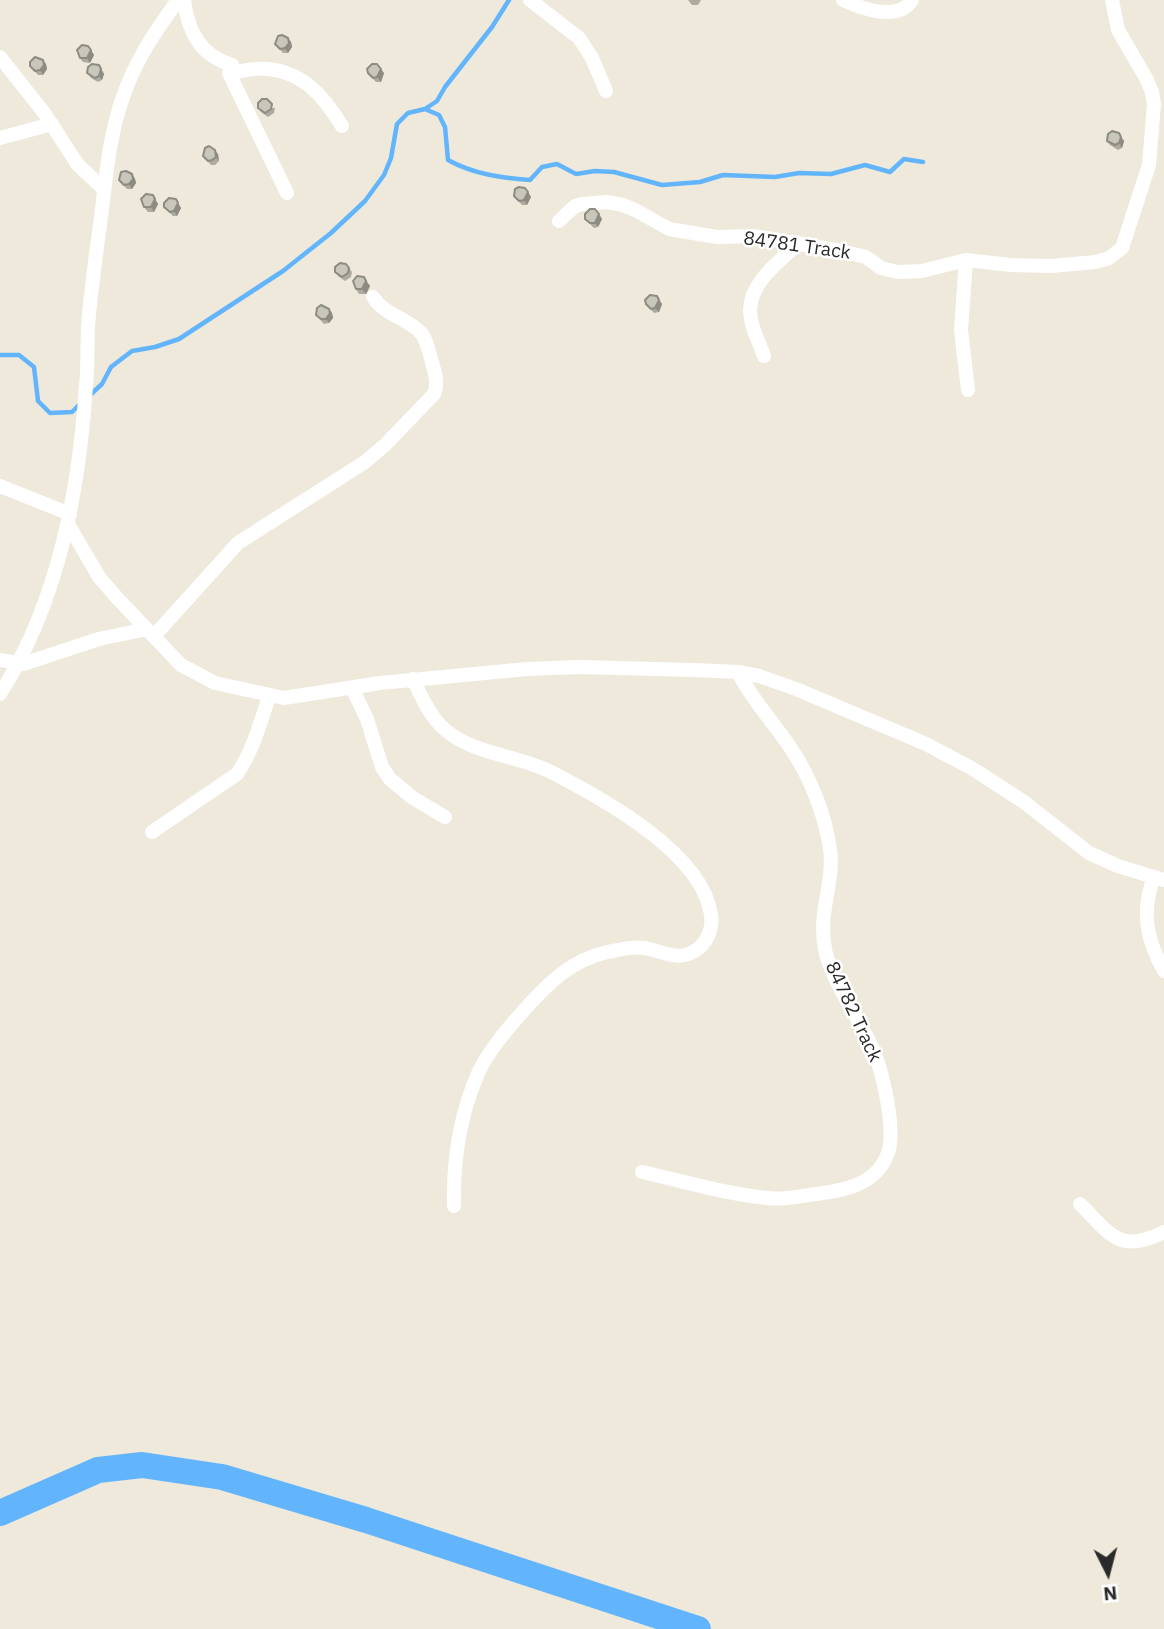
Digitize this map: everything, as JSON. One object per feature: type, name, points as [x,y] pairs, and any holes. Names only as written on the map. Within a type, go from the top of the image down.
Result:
[{"type":"street","points":[[0,694],[52,581],[69,519],[82,425],[88,327],[104,189],[123,96],[150,40],[178,0]]},
{"type":"street","points":[[184,0],[188,22],[197,43],[214,57],[232,65],[229,74],[287,194]]},
{"type":"street","points":[[530,0],[579,38],[592,58],[606,91]]},
{"type":"street","points":[[843,0],[856,6],[892,12],[905,9],[912,0]]},
{"type":"street","name":"84781 Track","points":[[559,221],[582,204],[607,202],[630,208],[669,229],[717,237],[753,236],[858,254],[881,268],[898,272],[922,271],[966,260],[1029,266],[1096,262],[1109,258],[1122,248],[1149,164],[1154,104],[1146,78],[1118,30],[1112,0]]},
{"type":"street","points":[[0,57],[52,124],[78,165],[104,189]]},
{"type":"street","points":[[229,74],[265,68],[299,78],[319,93],[342,126]]},
{"type":"street","points":[[0,138],[52,124]]},
{"type":"street","points":[[764,356],[751,319],[751,301],[761,280],[799,243]]},
{"type":"street","points":[[966,260],[961,330],[968,390]]},
{"type":"street","points":[[0,660],[16,664],[30,663],[99,639],[150,632],[238,543],[335,483],[385,445],[434,394],[437,383],[421,333],[382,308],[373,297]]},
{"type":"street","points":[[0,486],[69,519],[99,577],[181,665],[199,677],[215,683],[284,698],[413,680],[579,667],[738,672],[776,681],[926,744],[1014,795],[1089,853],[1159,879],[1148,894],[1145,913],[1151,943],[1164,971]]},
{"type":"street","name":"84782 Track","points":[[642,1172],[760,1198],[790,1198],[859,1185],[871,1177],[882,1164],[891,1141],[880,1068],[864,1031],[835,980],[826,953],[822,920],[831,864],[821,811],[801,765],[751,695],[738,672]]},
{"type":"street","points":[[413,680],[434,718],[453,735],[467,743],[551,772],[623,814],[675,853],[707,895],[712,921],[705,941],[689,955],[670,956],[645,948],[632,948],[595,956],[573,965],[538,997],[490,1052],[477,1076],[455,1165],[454,1206]]},
{"type":"street","points":[[352,688],[367,719],[382,767],[390,779],[413,798],[445,817]]},
{"type":"street","points":[[152,832],[237,774],[253,745],[269,696]]},
{"type":"street","points":[[1080,1204],[1117,1239],[1139,1241],[1164,1232]]},
{"type":"building","points":[[278,36],[288,38],[289,43],[280,49],[275,44]]},
{"type":"building","points":[[82,45],[91,50],[87,58],[80,58],[77,50]]},
{"type":"building","points":[[35,57],[43,60],[44,65],[35,71],[30,62]]},
{"type":"building","points":[[92,64],[99,65],[101,69],[99,76],[95,78],[87,73]]},
{"type":"building","points":[[372,64],[377,64],[381,69],[377,77],[373,78],[367,69]]},
{"type":"building","points":[[262,99],[267,99],[272,104],[271,109],[265,113],[258,108]]},
{"type":"building","points":[[1112,131],[1119,133],[1121,137],[1115,145],[1107,141],[1108,134]]},
{"type":"building","points":[[209,146],[215,150],[216,157],[208,161],[203,156],[205,148]]},
{"type":"building","points":[[121,172],[132,174],[133,179],[124,185],[119,180]]},
{"type":"building","points":[[519,187],[528,192],[524,200],[519,201],[514,196],[515,189]]},
{"type":"building","points":[[146,194],[153,195],[155,199],[151,207],[144,207],[141,199]]},
{"type":"building","points":[[169,198],[176,199],[178,203],[174,211],[170,212],[164,207]]},
{"type":"building","points":[[590,209],[595,209],[599,214],[595,223],[585,219],[585,214]]},
{"type":"building","points":[[340,263],[349,268],[348,273],[342,277],[335,272],[335,267]]},
{"type":"building","points":[[357,276],[364,277],[366,281],[362,289],[356,289],[353,281]]},
{"type":"building","points":[[650,295],[657,296],[659,300],[655,308],[651,309],[645,300]]},
{"type":"building","points":[[321,305],[329,309],[330,313],[326,319],[316,315],[317,308]]},
{"type":"waterway","points":[[89,396],[102,384],[111,367],[132,351],[179,339],[283,271],[331,233],[365,201],[384,175],[391,158],[397,124],[408,113],[425,109],[437,101],[509,0]]},
{"type":"waterway","points":[[425,109],[439,115],[445,127],[448,160],[478,172],[519,179],[530,180],[542,167],[557,164],[576,174],[614,172],[662,185],[700,182],[723,175],[775,177],[799,173],[831,174],[865,165],[890,172],[904,159],[923,162]]},
{"type":"waterway","points":[[0,355],[19,355],[34,367],[38,401],[50,413],[72,412],[80,404]]},
{"type":"waterway","points":[[0,1513],[98,1470],[142,1465],[222,1477],[366,1520],[698,1629]]}]
